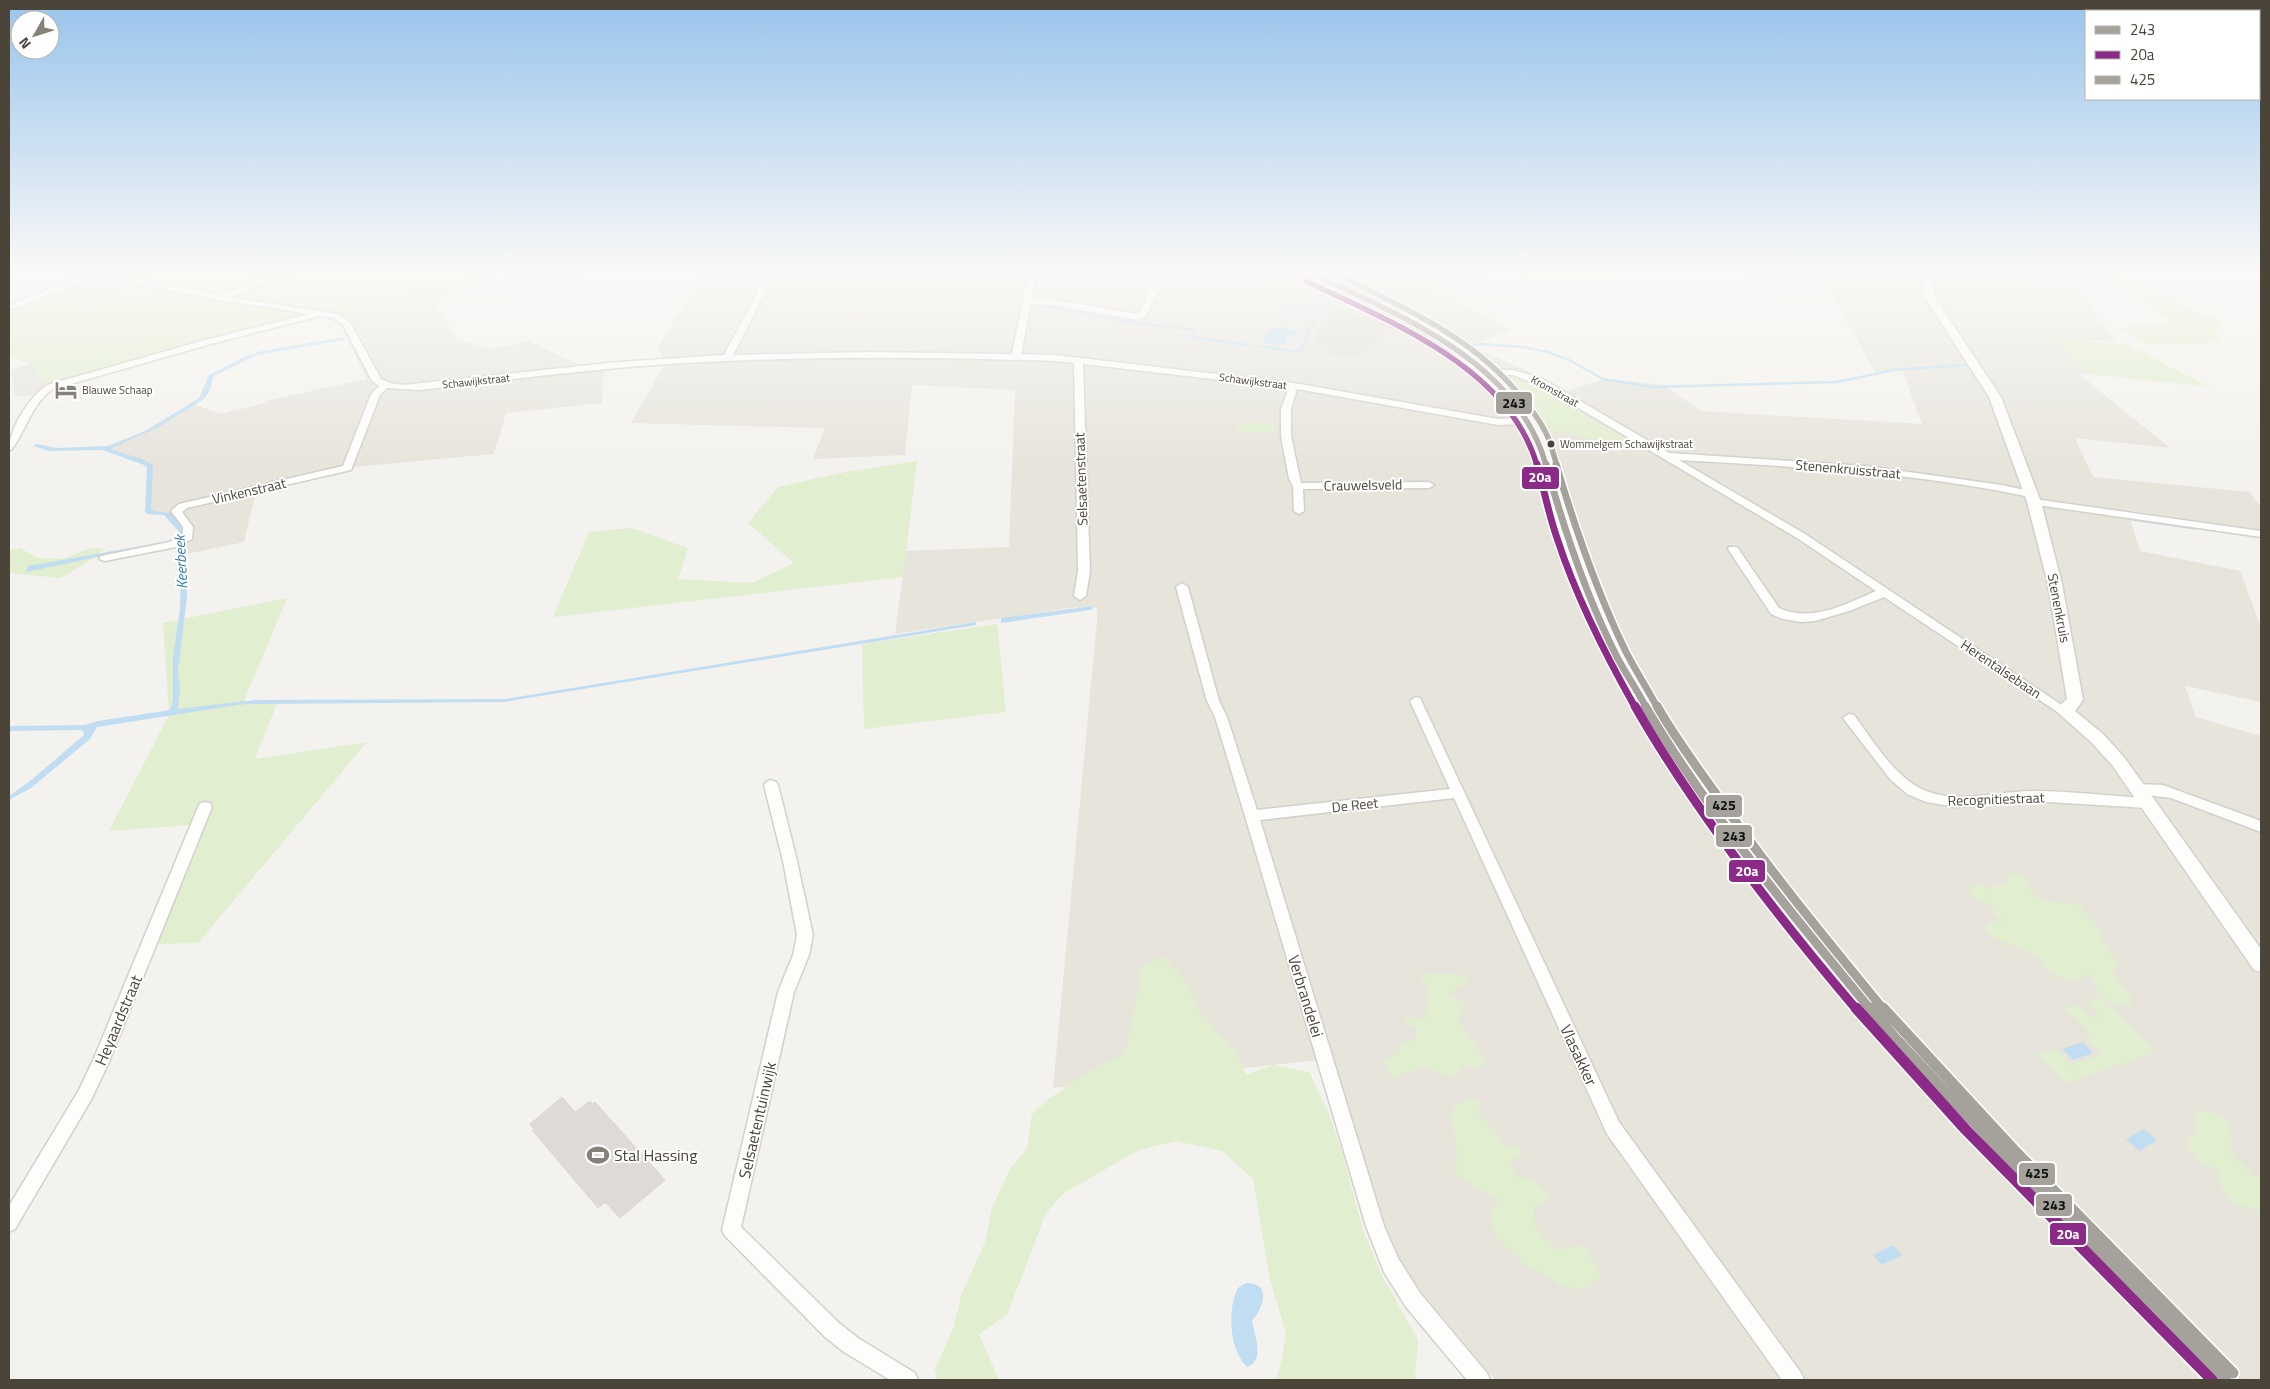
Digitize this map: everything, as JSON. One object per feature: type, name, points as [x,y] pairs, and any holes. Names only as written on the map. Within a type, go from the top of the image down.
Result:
[{"type":"main road","points":[[1438,337],[1464,354],[1486,372],[1528,421],[1540,443],[1562,525],[1586,587],[1617,657],[1662,734],[1724,823],[1800,924],[1893,1036],[2014,1164],[2226,1380]]},
{"type":"street","points":[[9,447],[18,433],[32,402],[38,394],[50,387],[231,337]]},
{"type":"street","points":[[354,337],[378,380],[385,385]]},
{"type":"street","points":[[727,358],[738,337]]},
{"type":"street","points":[[1016,357],[1020,337]]},
{"type":"street","points":[[1956,337],[1995,397],[2032,498]]},
{"type":"street","name":"Schawijkstraat","points":[[385,385],[413,387],[623,365],[727,358],[884,353],[1016,357],[1079,362],[1294,386],[1493,421],[1528,421]]},
{"type":"street","name":"Selsaetenstraat","points":[[1079,362],[1077,367],[1084,571],[1080,596]]},
{"type":"street","name":"Kromstraat","points":[[1486,372],[1514,371],[1524,374],[1555,390],[1665,456]]},
{"type":"street","name":"Vinkenstraat","points":[[105,558],[172,545],[188,537],[190,531],[176,510],[183,506],[347,468],[376,394],[385,385]]},
{"type":"street","points":[[1294,386],[1286,409],[1286,436],[1294,479],[1298,486],[1299,511]]},
{"type":"street","name":"Stenenkruisstraat","points":[[1665,456],[1866,469],[2002,488],[2032,498],[2261,534]]},
{"type":"street","name":"Herentalsebaan","points":[[1665,456],[1801,536],[2062,710],[2110,751],[2261,964]]},
{"type":"street","name":"Crauwelsveld","points":[[1298,486],[1429,485]]},
{"type":"street","name":"Stenenkruis","points":[[2032,498],[2055,584],[2073,685],[2073,704],[2062,710]]},
{"type":"street","points":[[1733,549],[1775,611],[1782,616],[1791,618],[1826,616],[1885,592]]},
{"type":"street","name":"Verbrandelei","points":[[1182,587],[1212,701],[1222,717],[1378,1234],[1391,1265],[1413,1300],[1480,1380]]},
{"type":"street","name":"Vlasakker","points":[[1416,701],[1613,1128],[1794,1380]]},
{"type":"street","name":"Recognitiestraat","points":[[1849,718],[1900,781],[1913,790],[1940,801],[1965,802],[2032,796],[2143,796],[2163,790],[2261,827]]},
{"type":"street","name":"Selsaetentuinwijk","points":[[771,785],[794,876],[805,935],[801,955],[786,992],[731,1230],[832,1330],[851,1345],[908,1380]]},
{"type":"street","name":"De Reet","points":[[1252,816],[1458,793]]},
{"type":"street","name":"Heyaardstraat","points":[[9,1223],[85,1096],[205,807]]},
{"type":"shaded area","points":[[346,337],[456,337],[487,348],[513,345],[528,340],[579,365],[604,363],[602,403],[506,413],[494,454],[352,467],[257,487],[244,542],[182,555],[184,533],[171,515],[149,509],[149,464],[109,449],[137,436],[193,404],[221,414],[265,403],[265,401],[367,379]]},
{"type":"shaded area","points":[[665,337],[1494,337],[1470,346],[1521,368],[1566,391],[1604,379],[1664,385],[1701,411],[1922,424],[1902,370],[1876,374],[1856,337],[2113,337],[2117,342],[2053,338],[2088,374],[2079,374],[2170,448],[2075,438],[2093,477],[2249,492],[2261,507],[2261,530],[2127,510],[2140,551],[2240,571],[2261,627],[2261,702],[2185,686],[2196,717],[2261,736],[2261,1380],[1495,1380],[1395,1260],[1329,1059],[1053,1088],[1098,610],[1093,606],[1070,608],[895,634],[906,551],[1009,547],[1015,390],[912,385],[905,455],[813,459],[825,428],[631,423],[666,362],[658,348]]},
{"type":"shaded area","points":[[1380,337],[1409,337],[1398,346],[1377,339]]},
{"type":"shaded area","points":[[30,364],[46,385],[31,396],[15,396],[11,370]]},
{"type":"green space","points":[[9,337],[227,337],[46,385],[30,364],[9,355]]},
{"type":"green space","points":[[2133,337],[2218,337],[2219,340],[2204,343],[2167,345],[2147,344]]},
{"type":"green space","points":[[2053,338],[2128,345],[2209,387],[2088,374]]},
{"type":"green space","points":[[1510,373],[1547,388],[1656,453],[1546,429],[1524,397],[1499,374]]},
{"type":"green space","points":[[1238,422],[1274,423],[1275,433],[1238,432]]},
{"type":"green space","points":[[917,461],[903,577],[553,617],[589,532],[631,528],[688,548],[678,579],[752,583],[794,563],[748,523],[778,487],[846,472]]},
{"type":"green space","points":[[20,548],[38,558],[63,559],[91,548],[105,549],[88,562],[60,578],[9,573],[9,550]]},
{"type":"green space","points":[[287,598],[243,703],[277,704],[255,759],[367,742],[198,943],[158,944],[204,824],[109,831],[169,715],[163,623]]},
{"type":"green space","points":[[997,624],[1006,712],[864,729],[862,644]]},
{"type":"green space","points":[[2012,873],[2022,875],[2030,884],[2032,891],[2044,901],[2080,905],[2102,933],[2102,940],[2118,963],[2113,972],[2118,982],[2131,995],[2132,1005],[2117,1004],[2103,996],[2089,975],[2074,981],[2053,975],[2035,956],[2002,942],[1990,934],[1985,928],[1988,923],[2002,920],[1994,914],[1995,911],[1990,905],[1969,893],[1969,889],[1981,884],[1989,889],[1994,888],[1995,884],[2005,885],[2007,881],[2005,876]]},
{"type":"green space","points":[[1163,956],[1186,981],[1200,1011],[1238,1056],[1246,1075],[1273,1065],[1309,1072],[1329,1114],[1342,1152],[1363,1230],[1381,1274],[1418,1340],[1415,1380],[1276,1380],[1286,1334],[1269,1275],[1253,1179],[1222,1151],[1176,1141],[1139,1150],[1064,1193],[1046,1213],[1007,1315],[979,1334],[999,1380],[937,1380],[935,1369],[953,1329],[961,1296],[985,1242],[992,1208],[1010,1169],[1027,1149],[1032,1114],[1050,1098],[1096,1067],[1125,1053],[1139,988],[1141,967]]},
{"type":"green space","points":[[1421,973],[1453,974],[1470,980],[1448,994],[1465,1004],[1458,1021],[1487,1061],[1481,1067],[1461,1067],[1458,1074],[1450,1077],[1425,1066],[1392,1078],[1384,1061],[1399,1052],[1402,1043],[1415,1039],[1416,1029],[1404,1021],[1407,1016],[1420,1019],[1427,1017],[1425,1010],[1430,995],[1427,985],[1421,980]]},
{"type":"green space","points":[[2101,997],[2156,1052],[2066,1083],[2038,1055],[2056,1048],[2071,1065],[2102,1054],[2085,1038],[2092,1035],[2065,1008],[2077,1004],[2092,1018],[2100,1016],[2086,1000]]},
{"type":"green space","points":[[1475,1100],[1481,1105],[1477,1114],[1490,1125],[1505,1146],[1519,1148],[1522,1156],[1514,1159],[1509,1164],[1517,1177],[1532,1180],[1549,1198],[1534,1208],[1536,1227],[1539,1232],[1557,1250],[1583,1245],[1596,1264],[1600,1276],[1587,1289],[1560,1286],[1551,1278],[1526,1265],[1498,1239],[1492,1224],[1492,1210],[1499,1201],[1456,1175],[1454,1166],[1458,1158],[1450,1114],[1454,1107],[1460,1103]]},
{"type":"green space","points":[[2209,1111],[2227,1123],[2231,1132],[2231,1153],[2261,1182],[2261,1210],[2257,1211],[2234,1203],[2221,1188],[2218,1171],[2201,1163],[2188,1147],[2189,1139],[2196,1134],[2198,1129],[2195,1114],[2197,1112]]},
{"type":"water","points":[[345,337],[344,340],[257,355],[214,376],[209,392],[204,399],[159,427],[110,449],[142,459],[153,465],[151,508],[154,511],[171,513],[184,529],[183,539],[26,572],[28,566],[175,540],[180,537],[180,533],[164,515],[147,514],[145,512],[147,467],[144,465],[103,450],[49,451],[33,446],[37,444],[56,448],[108,446],[145,431],[199,398],[209,375],[246,356],[262,351]]},
{"type":"water","points":[[1264,337],[1288,337],[1287,342],[1278,345],[1271,344],[1262,339]]},
{"type":"water","name":"Keerbeek","points":[[182,544],[182,553],[187,568],[187,597],[178,670],[180,690],[178,709],[246,701],[244,704],[97,727],[90,739],[31,788],[9,800],[9,796],[30,781],[84,735],[83,731],[80,730],[9,731],[9,726],[85,725],[98,721],[170,710],[173,700],[173,656],[180,609],[181,566],[179,545]]},
{"type":"water","points":[[1093,606],[1090,610],[1001,623],[1001,618]]},
{"type":"water","points":[[976,622],[976,625],[504,702],[250,704],[252,700],[505,699]]},
{"type":"water","points":[[2083,1042],[2093,1053],[2073,1060],[2062,1049]]},
{"type":"water","points":[[2144,1129],[2157,1140],[2139,1151],[2126,1139]]},
{"type":"water","points":[[1893,1245],[1902,1255],[1882,1265],[1873,1255]]},
{"type":"water","points":[[1246,1283],[1260,1287],[1263,1292],[1260,1310],[1252,1321],[1257,1347],[1256,1359],[1253,1364],[1247,1367],[1236,1350],[1231,1318],[1234,1297],[1238,1288]]},
{"type":"building","points":[[1315,337],[1381,337],[1357,357],[1347,357],[1329,352],[1333,349],[1314,340]]},
{"type":"building","name":"Stal Hassing","points":[[562,1097],[575,1112],[590,1101],[593,1104],[595,1102],[665,1180],[620,1218],[605,1202],[598,1208],[532,1130],[534,1129],[530,1124]]},
{"type":"waterway","points":[[1191,337],[1249,345]]},
{"type":"waterway","points":[[1260,346],[1300,352],[1307,337]]},
{"type":"waterway","points":[[1473,346],[1478,344],[1523,347],[1548,352],[1571,361],[1603,379],[1653,387],[1837,382],[1894,370],[1966,365]]},
{"type":"waterway","points":[[2131,519],[2195,528]]},
{"type":"waterway","points":[[240,703],[256,702]]},
{"type":"transit line","name":"20a","points":[[1417,337],[1473,374],[1504,405],[1528,440],[1539,470],[1548,510],[1561,552],[1607,656],[1641,717],[1678,775],[1779,913],[1864,1019],[1926,1087],[2212,1380]]},
{"type":"transit line","name":"243","points":[[1438,337],[1463,354],[1500,386],[1528,421],[1540,443],[1563,525],[1586,587],[1617,657],[1662,734],[1724,823],[1800,924],[1893,1036],[2007,1157],[2226,1380]]},
{"type":"transit line","name":"425","points":[[1456,337],[1470,346],[1508,380],[1536,415],[1549,439],[1573,522],[1595,583],[1626,652],[1670,729],[1732,817],[1808,918],[1900,1029],[2014,1150],[2233,1373]]},
{"type":"place","name":"Blauwe Schaap","points":[[66,390]]},
{"type":"place","name":"Wommelgem Schawijkstraat","points":[[1551,444]]},
{"type":"place","name":"Stal Hassing","points":[[598,1155]]}]
